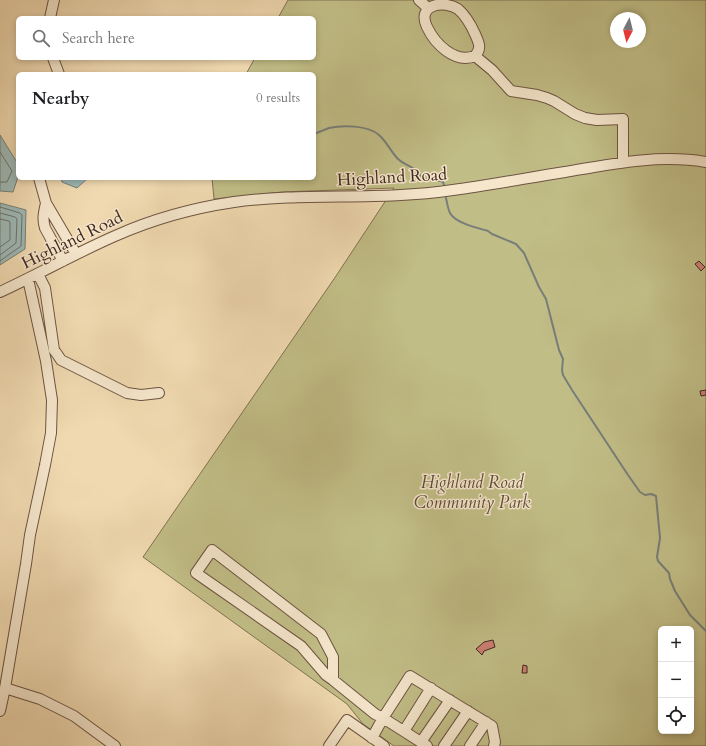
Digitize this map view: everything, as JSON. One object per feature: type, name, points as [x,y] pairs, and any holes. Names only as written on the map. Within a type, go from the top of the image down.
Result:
[{"type":"street","points":[[50,16],[54,0]]},
{"type":"street","points":[[419,0],[428,8]]},
{"type":"street","points":[[433,4],[448,4],[459,10],[470,24],[479,44],[478,53],[475,56],[464,58],[454,56],[438,42],[429,31],[425,21],[424,14],[428,8],[433,4]]},
{"type":"street","points":[[475,56],[492,70],[511,91],[537,94],[554,101],[575,114],[585,118],[597,120],[622,119],[623,162]]},
{"type":"street","points":[[54,60],[58,72]]},
{"type":"street","name":"Highland Road","points":[[0,292],[116,235],[144,224],[212,206],[241,201],[280,198],[399,195],[437,192],[623,162],[667,159],[706,162]]},
{"type":"street","points":[[40,180],[46,203],[76,254]]},
{"type":"street","points":[[46,203],[43,217],[45,228],[62,261]]},
{"type":"street","points":[[38,274],[45,288],[54,350],[62,360],[127,393],[141,395],[159,393]]},
{"type":"street","points":[[0,711],[6,688],[30,535],[51,433],[52,400],[46,361],[28,279]]},
{"type":"street","points":[[333,680],[333,657],[321,634],[212,550],[196,573],[301,646],[326,675],[375,714],[424,744],[450,700]]},
{"type":"street","points":[[372,738],[410,676],[492,726],[495,742],[494,746]]},
{"type":"street","points":[[6,688],[40,699],[74,716],[115,746]]},
{"type":"street","points":[[404,731],[431,688]]},
{"type":"street","points":[[444,746],[468,711]]},
{"type":"street","points":[[329,746],[347,720],[384,746]]},
{"type":"street","points":[[470,746],[486,722]]},
{"type":"green space","name":"Highland Road Community Park","points":[[288,0],[706,0],[706,746],[394,746],[363,724],[347,704],[143,557],[336,276],[394,188],[282,192],[214,199],[212,180],[316,180],[316,72],[247,72],[254,60],[316,60],[316,16],[279,16]]},
{"type":"water","points":[[0,135],[16,161],[17,180],[13,192],[0,191]]},
{"type":"water","points":[[62,180],[86,180],[77,188],[62,182]]},
{"type":"water","points":[[0,203],[26,210],[25,249],[0,265]]},
{"type":"building","points":[[699,261],[705,267],[701,271],[695,264]]},
{"type":"building","points":[[706,390],[706,395],[701,396],[700,391]]},
{"type":"building","points":[[493,640],[495,647],[484,651],[482,655],[476,649],[484,642]]},
{"type":"building","points":[[523,665],[527,666],[527,673],[522,673]]},
{"type":"waterway","points":[[316,133],[329,128],[341,126],[368,129],[379,135],[398,159],[414,169],[423,178],[441,181],[444,185]]},
{"type":"waterway","points":[[446,198],[450,213],[457,220],[467,225],[488,231],[516,244],[524,253],[546,299],[559,350],[563,359],[563,375],[640,492],[645,495],[651,494],[656,496],[660,538],[657,557],[658,561],[669,573],[675,591],[690,615],[706,631]]}]
